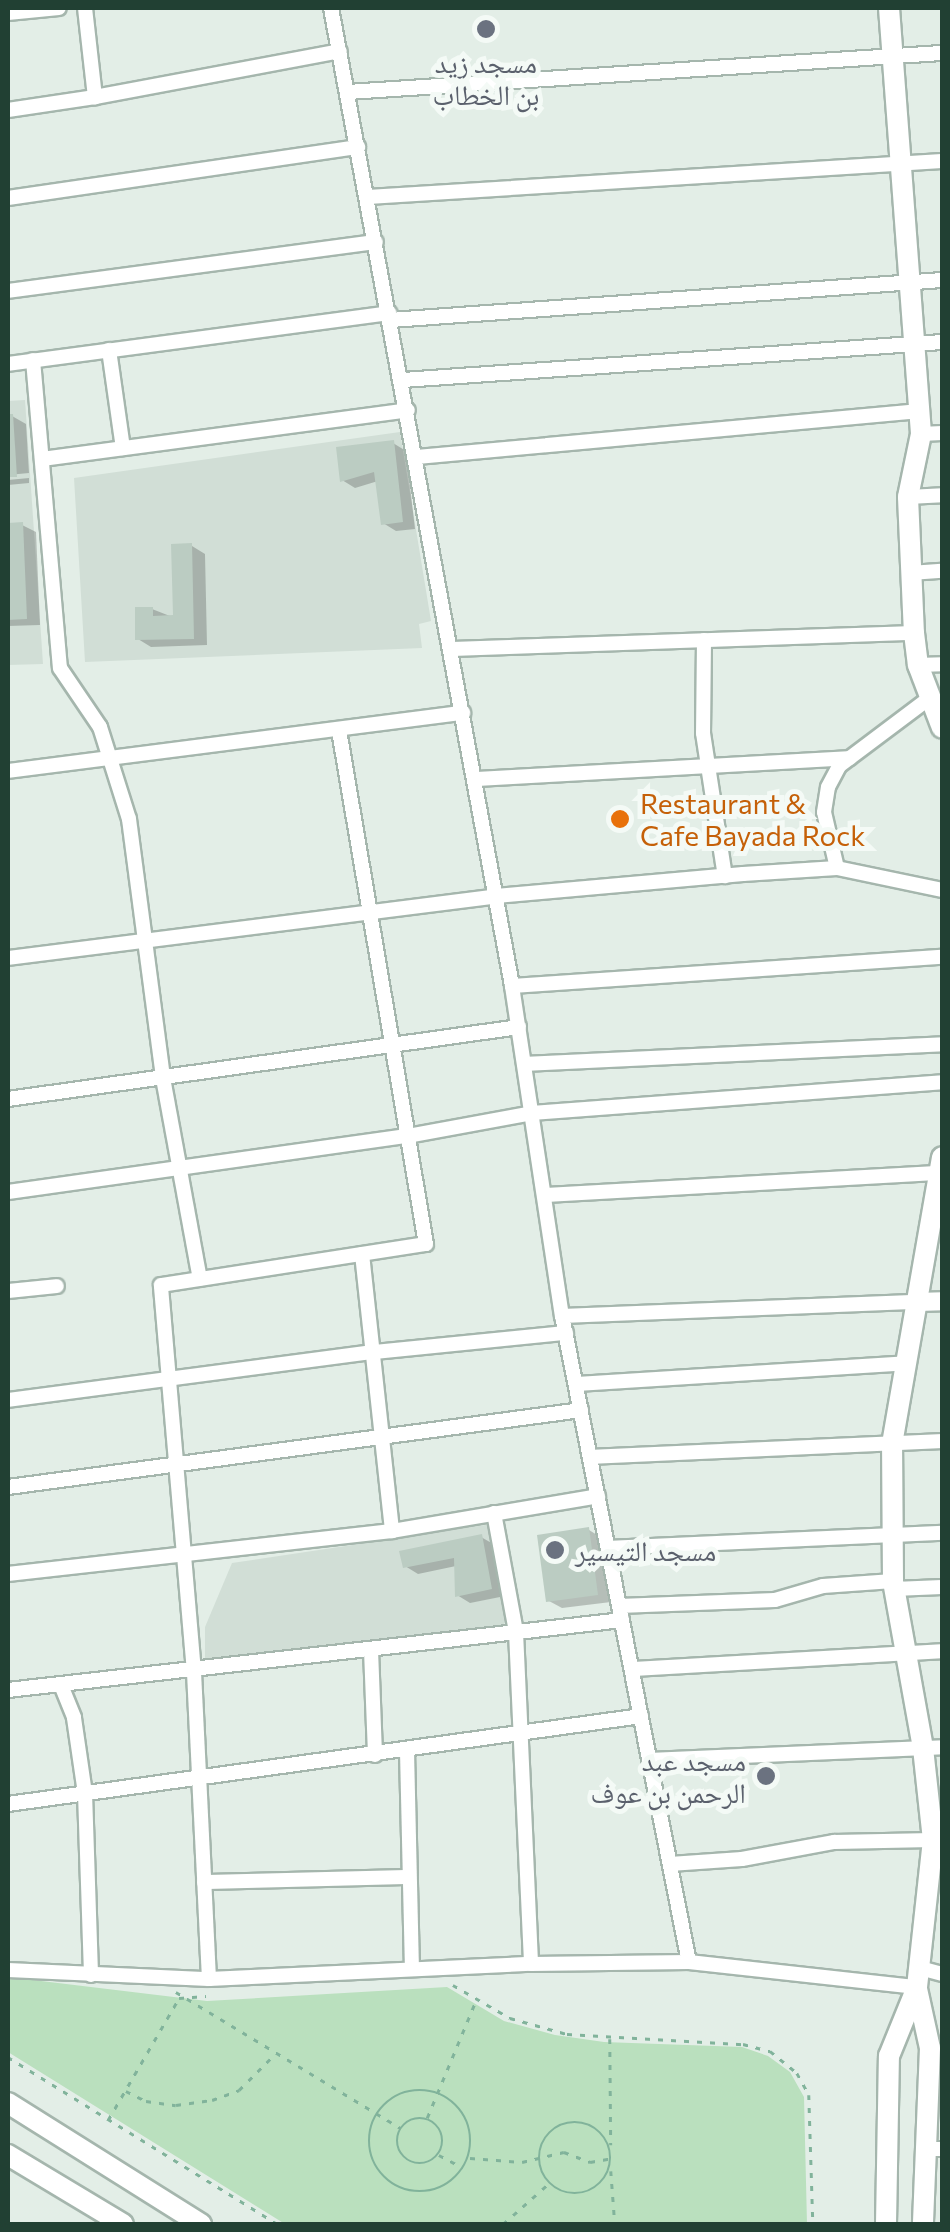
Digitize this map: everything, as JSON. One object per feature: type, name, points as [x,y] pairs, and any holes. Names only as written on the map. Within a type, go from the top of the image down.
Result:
[{"type":"main road","points":[[890,8],[920,411],[920,434],[908,497],[914,633],[918,665],[942,728]]},
{"type":"main road","points":[[886,2224],[890,2056],[919,1978],[934,1840],[933,1747],[906,1653],[894,1585],[892,1444],[942,1168]]},
{"type":"main road","points":[[919,1978],[934,2031],[935,2149],[924,2224]]},
{"type":"main road","points":[[8,2103],[200,2224]]},
{"type":"main road","points":[[8,2155],[123,2224]]},
{"type":"street","points":[[8,14],[59,8]]},
{"type":"street","points":[[85,8],[96,98]]},
{"type":"street","points":[[331,8],[403,380],[512,986],[562,1316],[689,1962]]},
{"type":"street","points":[[8,110],[96,98],[340,51]]},
{"type":"street","points":[[348,92],[942,54]]},
{"type":"street","points":[[8,198],[358,147]]},
{"type":"street","points":[[368,198],[942,161]]},
{"type":"street","points":[[8,291],[376,242]]},
{"type":"street","points":[[8,364],[390,316],[942,280]]},
{"type":"street","points":[[403,380],[942,342]]},
{"type":"street","points":[[108,350],[123,448]]},
{"type":"street","points":[[33,360],[60,668],[100,726],[128,819],[163,1078],[200,1279]]},
{"type":"street","points":[[42,459],[408,410]]},
{"type":"street","points":[[417,457],[920,411]]},
{"type":"street","points":[[920,434],[942,432]]},
{"type":"street","points":[[908,497],[942,495]]},
{"type":"street","points":[[910,572],[942,571]]},
{"type":"street","points":[[452,649],[914,633]]},
{"type":"street","points":[[704,640],[702,694],[708,764],[725,876]]},
{"type":"street","points":[[918,665],[942,664]]},
{"type":"street","points":[[837,868],[824,812],[828,787],[839,766],[931,697]]},
{"type":"street","points":[[8,771],[463,713]]},
{"type":"street","points":[[209,1979],[194,1672],[161,1285],[426,1244],[396,1044],[340,730]]},
{"type":"street","points":[[475,779],[849,758]]},
{"type":"street","points":[[8,958],[496,896],[725,876],[837,868],[942,890]]},
{"type":"street","points":[[512,986],[942,957]]},
{"type":"street","points":[[8,1099],[519,1027]]},
{"type":"street","points":[[524,1064],[942,1044]]},
{"type":"street","points":[[8,1192],[407,1136],[532,1113],[942,1082]]},
{"type":"street","points":[[544,1194],[942,1168]]},
{"type":"street","points":[[362,1254],[392,1531]]},
{"type":"street","points":[[8,1291],[57,1286]]},
{"type":"street","points":[[562,1316],[942,1301]]},
{"type":"street","points":[[8,1400],[374,1352],[566,1334]]},
{"type":"street","points":[[576,1384],[907,1364]]},
{"type":"street","points":[[8,1487],[581,1410]]},
{"type":"street","points":[[590,1457],[942,1441]]},
{"type":"street","points":[[8,1574],[392,1531],[598,1496]]},
{"type":"street","points":[[494,1513],[516,1632],[531,1964]]},
{"type":"street","points":[[608,1548],[942,1533]]},
{"type":"street","points":[[8,1690],[194,1672],[516,1632],[621,1613],[775,1600],[822,1586],[942,1586]]},
{"type":"street","points":[[370,1650],[375,1755]]},
{"type":"street","points":[[632,1669],[942,1651]]},
{"type":"street","points":[[61,1685],[74,1718],[86,1793],[91,1975]]},
{"type":"street","points":[[8,1804],[641,1716]]},
{"type":"street","points":[[650,1760],[933,1747]]},
{"type":"street","points":[[407,1751],[412,1970]]},
{"type":"street","points":[[670,1864],[758,1857],[834,1842],[934,1840]]},
{"type":"street","points":[[204,1882],[409,1876]]},
{"type":"street","points":[[8,1970],[209,1979],[531,1964],[689,1962],[919,1978],[942,1974]]},
{"type":"path","points":[[170,1978],[179,1998],[401,2128]]},
{"type":"path","points":[[448,1982],[510,2018],[568,2034],[743,2044],[770,2051],[797,2073],[809,2095],[814,2224]]},
{"type":"path","points":[[179,1998],[217,1995]]},
{"type":"path","points":[[108,2120],[179,1998]]},
{"type":"path","points":[[427,2119],[476,2000]]},
{"type":"path","points":[[610,2039],[610,2167],[615,2224]]},
{"type":"path","points":[[125,2090],[146,2101],[176,2105],[212,2100],[239,2090],[275,2054]]},
{"type":"path","points":[[8,2057],[277,2224]]},
{"type":"path","points":[[410,2090],[438,2093],[462,2112],[469,2126],[468,2158],[463,2168],[439,2189],[423,2192],[392,2185],[372,2160],[368,2145],[376,2114],[397,2095],[410,2090]]},
{"type":"path","points":[[415,2118],[427,2119],[442,2134],[438,2154],[427,2163],[406,2160],[398,2148],[401,2128],[415,2118]]},
{"type":"path","points":[[610,2167],[590,2191],[568,2194],[549,2183],[539,2160],[546,2137],[565,2123],[588,2124],[599,2130],[611,2151]]},
{"type":"path","points":[[468,2158],[539,2160],[564,2152],[590,2162],[612,2158]]},
{"type":"path","points":[[438,2154],[463,2168]]},
{"type":"path","points":[[504,2224],[549,2183]]},
{"type":"shaded area","points":[[25,400],[43,664],[8,665],[8,401]]},
{"type":"shaded area","points":[[400,432],[431,621],[419,624],[422,648],[85,662],[74,478]]},
{"type":"shaded area","points":[[492,1524],[507,1620],[503,1625],[205,1662],[205,1627],[232,1563]]},
{"type":"green space","points":[[8,1977],[207,2001],[447,1987],[504,2021],[555,2035],[604,2042],[742,2047],[768,2056],[790,2072],[804,2097],[807,2224],[285,2224],[8,2052]]},
{"type":"building","points":[[8,414],[13,414],[17,477],[8,477]]},
{"type":"building","points":[[394,440],[403,522],[381,525],[374,472],[340,482],[336,447]]},
{"type":"building","points":[[23,522],[27,619],[8,620],[8,523]]},
{"type":"building","points":[[192,543],[194,639],[135,640],[135,607],[153,607],[153,616],[173,615],[171,544]]},
{"type":"building","points":[[589,1527],[598,1595],[546,1602],[537,1535]]},
{"type":"building","points":[[482,1534],[492,1589],[455,1597],[454,1558],[403,1568],[399,1551]]},
{"type":"place","name":"مسجد زيد بن الخطاب","points":[[486,29]]},
{"type":"place","name":"Restaurant & Cafe Bayada Rock","points":[[620,819]]},
{"type":"place","name":"مسجد التيسير","points":[[555,1550]]},
{"type":"place","name":"مسجد عبد الرحمن بن عوف","points":[[766,1776]]}]
